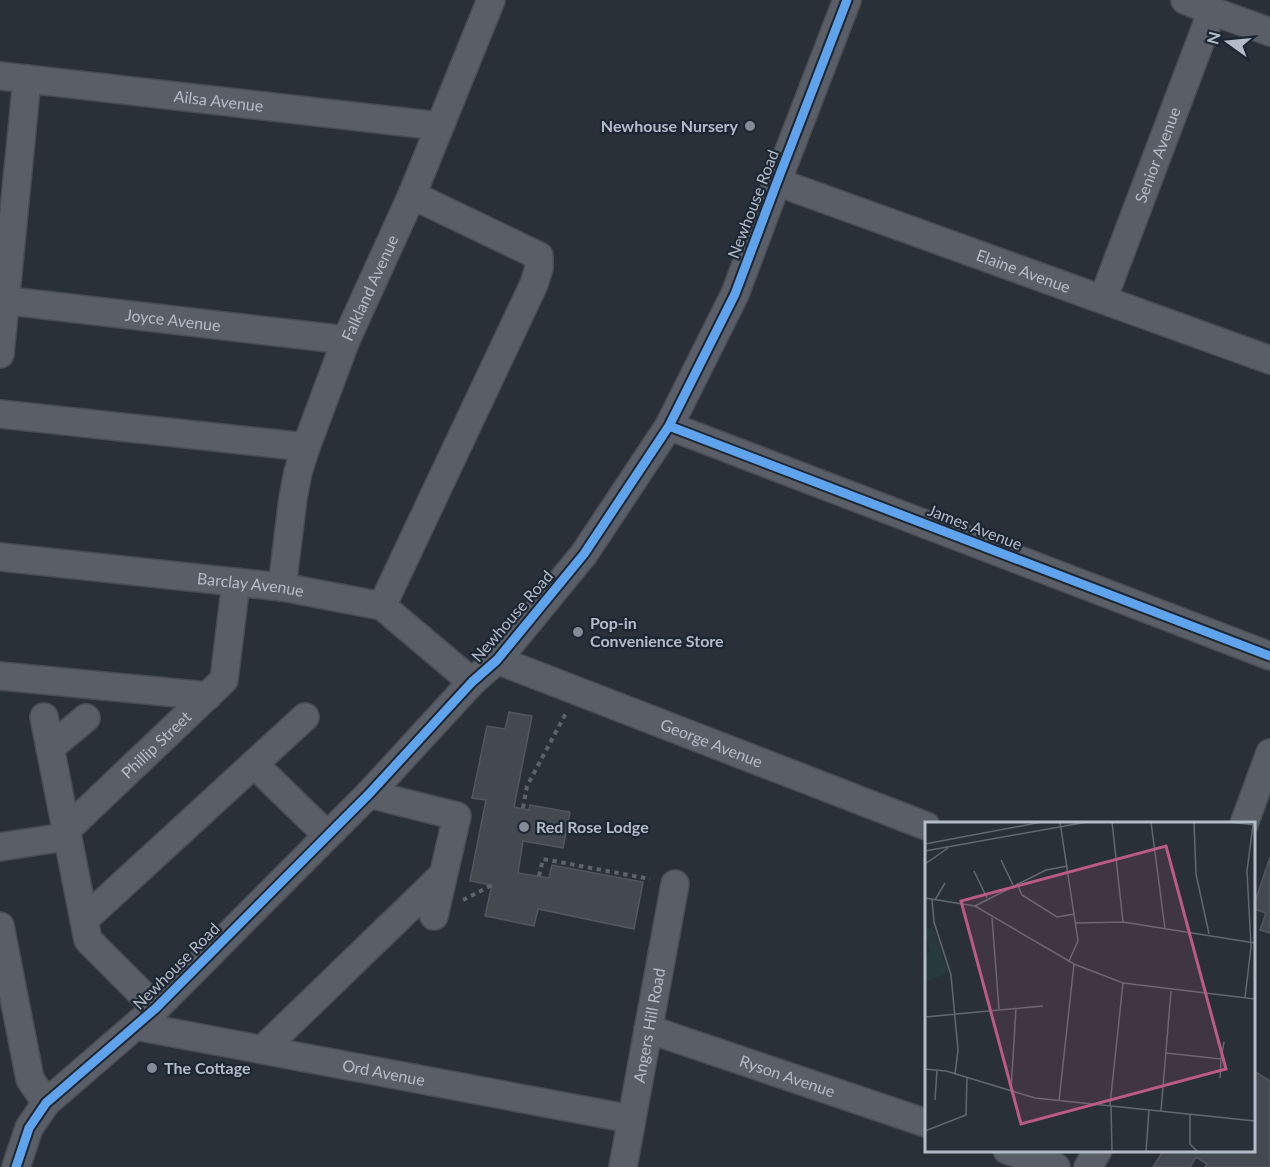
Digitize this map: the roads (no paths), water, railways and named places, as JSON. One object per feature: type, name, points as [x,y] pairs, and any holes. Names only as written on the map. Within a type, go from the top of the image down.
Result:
[{"type":"street","name":"Falkland Avenue","points":[[282,587],[292,498],[306,447],[346,340],[412,195],[491,0]]},
{"type":"street","name":"Newhouse Road","points":[[16,1167],[29,1128],[46,1103],[156,1008],[369,794],[472,682],[497,660],[584,554],[669,426],[735,294],[848,0]]},
{"type":"street","points":[[1185,0],[1270,32]]},
{"type":"street","name":"Senior Avenue","points":[[1103,299],[1212,11]]},
{"type":"street","name":"Ailsa Avenue","points":[[0,76],[440,126]]},
{"type":"street","points":[[0,354],[3,301],[27,79]]},
{"type":"street","name":"Elaine Avenue","points":[[777,182],[1270,360]]},
{"type":"street","points":[[382,606],[534,284],[539,268],[539,256],[412,195]]},
{"type":"street","name":"Joyce Avenue","points":[[3,301],[346,340]]},
{"type":"street","points":[[0,414],[306,447]]},
{"type":"street","name":"James Avenue","points":[[669,426],[1270,656]]},
{"type":"street","name":"Barclay Avenue","points":[[0,557],[282,587],[382,606],[472,682]]},
{"type":"street","name":"Phillip Street","points":[[0,847],[58,838],[224,681],[236,582]]},
{"type":"street","name":"George Avenue","points":[[497,660],[925,825]]},
{"type":"street","points":[[0,676],[208,696]]},
{"type":"street","points":[[44,717],[88,940],[156,1008]]},
{"type":"street","points":[[84,920],[305,717]]},
{"type":"street","points":[[50,748],[86,718]]},
{"type":"street","points":[[1245,822],[1270,753]]},
{"type":"street","points":[[254,764],[327,836]]},
{"type":"street","points":[[369,794],[457,816],[434,916]]},
{"type":"street","points":[[263,1049],[443,875]]},
{"type":"street","name":"Angers Hill Road","points":[[623,1167],[675,884]]},
{"type":"street","points":[[0,926],[10,1030],[30,1079],[46,1103]]},
{"type":"street","name":"Ord Avenue","points":[[136,1026],[631,1119]]},
{"type":"street","name":"Ryson Avenue","points":[[648,1029],[925,1122]]},
{"type":"street","points":[[1013,1152],[1056,1167]]},
{"type":"street","points":[[1088,1167],[1097,1152]]},
{"type":"place","name":"Newhouse Nursery","points":[[750,126]]},
{"type":"place","name":"Pop-in Convenience Store","points":[[578,632]]},
{"type":"place","name":"Red Rose Lodge","points":[[524,827]]},
{"type":"place","name":"The Cottage","points":[[152,1068]]}]
